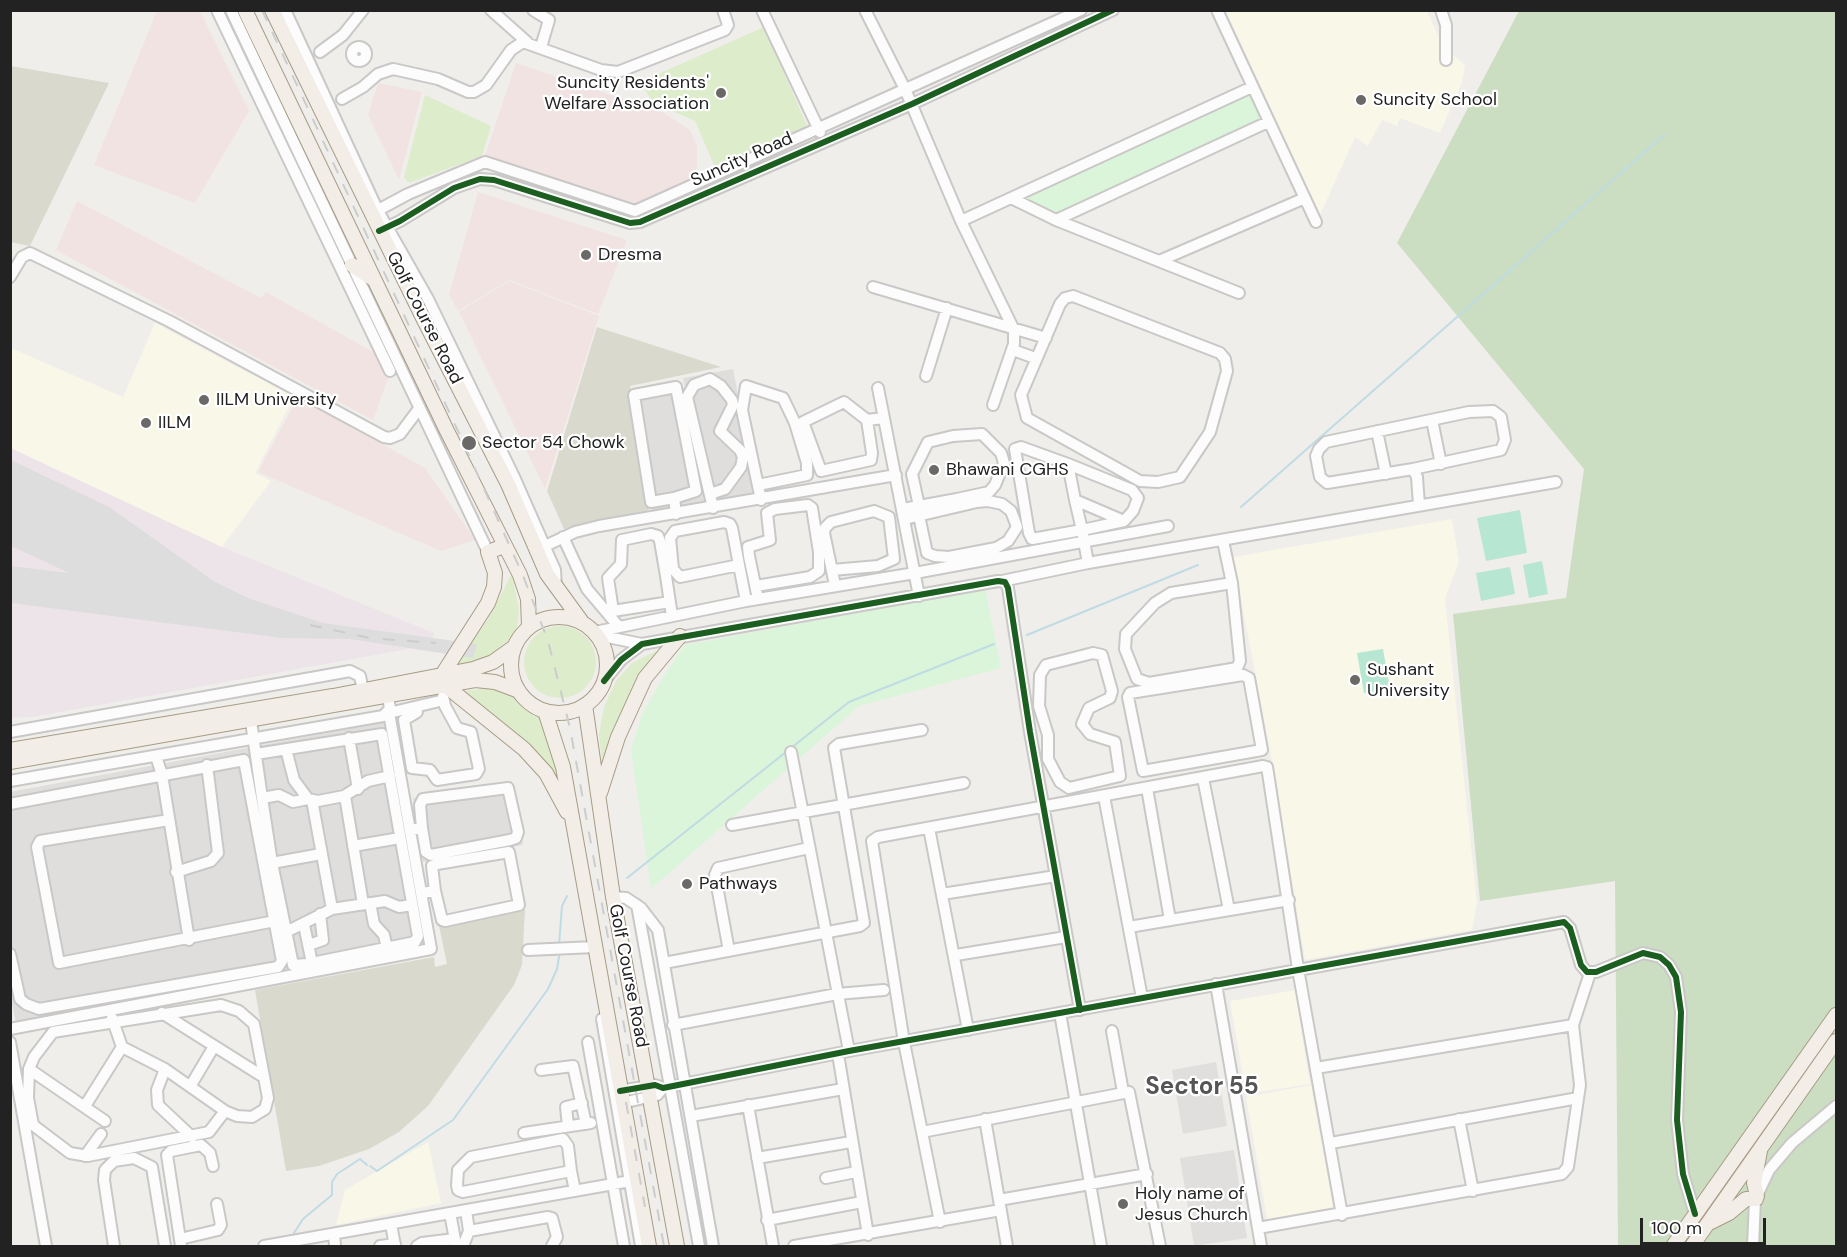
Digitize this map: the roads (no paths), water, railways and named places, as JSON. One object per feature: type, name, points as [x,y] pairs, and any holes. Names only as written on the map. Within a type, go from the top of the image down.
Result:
[{"type":"main road","name":"Golf Course Road","points":[[245,10],[504,546],[520,574],[528,599],[529,627]]},
{"type":"main road","name":"Golf Course Road","points":[[272,10],[375,212],[508,484],[538,555],[555,588],[582,622]]},
{"type":"main road","points":[[352,265],[375,280]]},
{"type":"main road","points":[[444,691],[494,587],[495,573],[488,552],[504,546]]},
{"type":"main road","points":[[10,750],[363,691],[444,691],[514,647],[529,627],[555,617],[582,622],[596,633],[607,658],[604,681],[596,695],[585,705],[566,712],[546,711],[530,704],[519,691],[511,670],[514,647]]},
{"type":"main road","points":[[598,803],[603,775],[645,678],[680,636]]},
{"type":"main road","points":[[10,762],[388,696],[444,691],[475,680],[495,682],[519,691]]},
{"type":"main road","points":[[444,691],[531,757],[546,773],[574,830]]},
{"type":"main road","name":"Golf Course Road","points":[[585,705],[613,897],[658,1089],[677,1246]]},
{"type":"main road","name":"Golf Course Road","points":[[546,711],[563,767],[592,947],[621,1097],[633,1180],[648,1246]]},
{"type":"main road","points":[[1672,1246],[1836,1015]]},
{"type":"main road","points":[[1692,1246],[1836,1041]]},
{"type":"main road","points":[[1775,1100],[1787,1109]]},
{"type":"main road","points":[[1707,1224],[1729,1213],[1746,1199],[1756,1197],[1755,1178],[1761,1146]]},
{"type":"street","points":[[217,10],[390,371]]},
{"type":"street","points":[[231,10],[418,410],[488,552]]},
{"type":"street","points":[[285,10],[375,212],[408,194],[477,164],[489,162],[628,210],[638,210],[1081,10]]},
{"type":"street","points":[[320,52],[343,35],[363,10]]},
{"type":"street","points":[[492,10],[505,14],[527,42],[601,70],[618,72],[725,30],[728,25],[723,10]]},
{"type":"street","points":[[533,10],[549,20],[541,46]]},
{"type":"street","points":[[762,10],[824,141]]},
{"type":"street","points":[[865,10],[912,104],[961,221],[1014,330],[1013,350],[993,405]]},
{"type":"street","name":"Suncity Road","points":[[383,229],[454,188],[480,179],[494,180],[630,223],[640,222],[912,104],[1113,10]]},
{"type":"street","points":[[1217,10],[1316,222]]},
{"type":"street","points":[[1441,10],[1446,25],[1446,60]]},
{"type":"street","points":[[343,35],[354,48],[364,48],[367,54],[365,59],[378,74]]},
{"type":"street","points":[[342,99],[363,87],[378,74],[393,69],[438,79],[468,92],[474,92],[486,86],[511,50],[527,42]]},
{"type":"street","points":[[961,221],[1252,87]]},
{"type":"street","points":[[1056,220],[1268,122]]},
{"type":"street","points":[[1011,198],[1056,220],[1239,293]]},
{"type":"street","points":[[1159,261],[1305,198]]},
{"type":"street","points":[[383,229],[428,299],[545,546],[555,570],[555,588]]},
{"type":"street","points":[[10,277],[22,257],[30,253],[169,321],[384,437],[390,438],[400,434],[418,410]]},
{"type":"street","points":[[873,287],[1046,338]]},
{"type":"street","points":[[1073,296],[1220,353],[1225,359],[1227,371],[1210,432],[1180,477],[1158,482],[1140,481],[1028,418],[1022,409],[1021,395],[1035,358],[1046,338],[1060,304],[1065,298],[1073,296]]},
{"type":"street","points":[[926,376],[947,308]]},
{"type":"street","points":[[1013,350],[1035,358]]},
{"type":"street","points":[[710,494],[725,489],[741,467],[743,458],[740,450],[720,431],[733,405],[732,400],[721,386],[710,380],[694,385],[687,397],[713,508]]},
{"type":"street","points":[[758,485],[807,475],[807,463],[795,423],[783,398],[746,386],[742,410],[761,500]]},
{"type":"street","points":[[676,387],[696,492],[674,498],[651,502],[634,395],[676,387]]},
{"type":"street","points":[[878,388],[920,596]]},
{"type":"street","points":[[867,420],[872,453],[870,460],[820,471],[803,422],[844,402],[867,420],[884,418]]},
{"type":"street","points":[[1485,410],[1493,411],[1501,417],[1506,440],[1501,450],[1441,464],[1327,483],[1320,477],[1316,456],[1326,442],[1377,431],[1485,410]]},
{"type":"street","points":[[1432,420],[1441,464]]},
{"type":"street","points":[[1377,431],[1386,474]]},
{"type":"street","points":[[904,514],[919,511],[988,501],[1002,504],[1011,511],[1017,527],[1008,541],[996,548],[949,557],[927,553],[919,511],[912,474],[928,442],[953,436],[982,434],[1004,458],[995,485],[989,492],[919,511]]},
{"type":"street","points":[[1021,447],[1136,493],[1138,502],[1124,521],[1030,538],[1014,452],[1021,447]]},
{"type":"street","points":[[1068,464],[1088,563]]},
{"type":"street","points":[[1413,469],[1417,477],[1419,505]]},
{"type":"street","points":[[545,546],[563,537],[599,526],[896,475]]},
{"type":"street","points":[[596,633],[642,644],[920,596],[1104,560],[1556,482]]},
{"type":"street","points":[[674,498],[676,514]]},
{"type":"street","points":[[1075,500],[1124,521]]},
{"type":"street","points":[[756,586],[810,577],[819,571],[819,552],[812,508],[808,505],[775,509],[767,513],[770,540],[748,547],[758,599]]},
{"type":"street","points":[[832,570],[879,566],[894,559],[889,518],[874,511],[831,522],[825,533],[832,570],[835,585]]},
{"type":"street","points":[[739,565],[680,577],[673,569],[670,538],[675,531],[724,522],[732,528],[746,601]]},
{"type":"street","points":[[1098,526],[1104,560]]},
{"type":"street","points":[[596,633],[746,601],[1084,543],[1168,526]]},
{"type":"street","points":[[670,602],[613,611],[608,578],[621,564],[622,540],[651,534],[658,536],[670,602],[672,616]]},
{"type":"street","points":[[563,537],[587,589],[619,627]]},
{"type":"street","points":[[1223,541],[1232,583],[1240,661],[1236,668],[1149,683],[1137,679],[1125,649],[1126,634],[1155,603],[1171,593],[1232,583]]},
{"type":"street","points":[[1002,581],[1008,588],[1080,1010]]},
{"type":"street","points":[[604,681],[621,660],[642,644]]},
{"type":"street","points":[[1093,653],[1102,655],[1112,691],[1110,698],[1093,704],[1085,713],[1082,724],[1090,734],[1115,742],[1120,776],[1069,788],[1060,782],[1052,770],[1048,759],[1047,729],[1039,706],[1040,675],[1046,665],[1093,653]]},
{"type":"street","points":[[10,732],[350,671],[360,676],[363,691]]},
{"type":"street","points":[[1243,675],[1249,678],[1262,750],[1209,761],[1143,771],[1130,708],[1130,693],[1243,675]]},
{"type":"street","points":[[444,691],[457,728],[471,732],[479,769],[476,774],[437,780],[430,770],[412,768],[404,720],[444,691]]},
{"type":"street","points":[[10,781],[389,713],[444,691]]},
{"type":"street","points":[[10,1029],[429,950],[431,944],[422,893],[416,829],[389,713],[388,696]]},
{"type":"street","points":[[250,721],[253,739],[255,754],[262,798],[273,863],[293,964],[312,963],[387,949],[418,940],[381,733],[255,754]]},
{"type":"street","points":[[32,728],[45,744]]},
{"type":"street","points":[[1031,733],[1047,729]]},
{"type":"street","points":[[664,963],[825,933],[864,923],[834,748],[839,744],[922,730]]},
{"type":"street","points":[[155,736],[189,940]]},
{"type":"street","points":[[349,738],[358,789]]},
{"type":"street","points":[[286,749],[294,780],[310,800],[332,909]]},
{"type":"street","points":[[791,752],[837,994],[844,1053],[843,1089],[868,1234]]},
{"type":"street","points":[[10,804],[207,765],[245,760],[282,962],[278,967],[39,1010],[20,999],[10,954]]},
{"type":"street","points":[[1204,777],[1209,761]]},
{"type":"street","points":[[1196,763],[1204,777],[1228,910]]},
{"type":"street","points":[[177,872],[211,861],[218,853],[207,765]]},
{"type":"street","points":[[939,1222],[904,1042],[872,842],[878,837],[1267,767],[1298,969],[1342,1215]]},
{"type":"street","points":[[262,798],[279,795],[292,802],[345,796],[368,781],[390,776]]},
{"type":"street","points":[[732,825],[964,783]]},
{"type":"street","points":[[508,788],[518,832],[516,838],[510,840],[431,855],[426,852],[416,829],[423,799],[508,788]]},
{"type":"street","points":[[1147,788],[1170,920]]},
{"type":"street","points":[[345,796],[353,846],[367,903],[374,924],[384,935],[387,949]]},
{"type":"street","points":[[1104,796],[1142,998]]},
{"type":"street","points":[[169,820],[43,839],[38,847],[39,858],[59,963],[189,940],[275,921]]},
{"type":"street","points":[[929,828],[956,955],[968,1030]]},
{"type":"street","points":[[353,846],[400,838]]},
{"type":"street","points":[[729,951],[715,875],[717,868],[809,848]]},
{"type":"street","points":[[509,852],[519,905],[445,921],[441,916],[435,891],[432,866],[509,852]]},
{"type":"street","points":[[273,863],[321,854]]},
{"type":"street","points":[[942,894],[1056,876]]},
{"type":"street","points":[[422,893],[435,891]]},
{"type":"street","points":[[613,897],[626,898],[637,905],[655,924],[664,963],[713,1246]]},
{"type":"street","points":[[1129,927],[1289,900]]},
{"type":"street","points":[[286,932],[332,909],[385,901],[399,907],[412,904]]},
{"type":"street","points":[[637,905],[658,1089],[699,1246]]},
{"type":"street","points":[[309,945],[322,940],[320,914]]},
{"type":"street","points":[[621,1097],[685,1082],[1561,921],[1570,927],[1581,965],[1590,973]]},
{"type":"street","points":[[304,925],[312,963]]},
{"type":"street","points":[[956,955],[1066,937]]},
{"type":"street","points":[[528,950],[592,947],[633,1180],[641,1246]]},
{"type":"street","points":[[1590,973],[1643,953],[1660,957],[1673,971],[1678,982],[1681,1012],[1677,1120],[1683,1174],[1695,1214]]},
{"type":"street","points":[[1258,1228],[1342,1215],[1564,1173],[1568,1167],[1580,1074],[1573,1025],[1590,973]]},
{"type":"street","points":[[1216,984],[1261,1246]]},
{"type":"street","points":[[673,1025],[837,994],[884,990]]},
{"type":"street","points":[[113,1009],[115,1023],[122,1047],[191,1085],[225,1111],[237,1116],[252,1117],[266,1109],[268,1098],[262,1076],[254,1024],[239,1011],[220,1005],[162,1013],[115,1023],[52,1032],[34,1057],[29,1069],[28,1098],[33,1125],[70,1153],[85,1156],[209,1132],[225,1111]]},
{"type":"street","points":[[162,1013],[213,1048],[262,1076]]},
{"type":"street","points":[[1060,1013],[1101,1246]]},
{"type":"street","points":[[1316,1068],[1573,1025]]},
{"type":"street","points":[[1112,1031],[1124,1092]]},
{"type":"street","points":[[10,1042],[15,1093],[46,1246]]},
{"type":"street","points":[[588,1042],[611,1184],[624,1246]]},
{"type":"street","points":[[85,1106],[122,1047]]},
{"type":"street","points":[[191,1085],[213,1048]]},
{"type":"street","points":[[542,1070],[573,1066],[586,1124]]},
{"type":"street","points":[[29,1069],[105,1121]]},
{"type":"street","points":[[165,1069],[157,1090],[158,1105],[192,1137]]},
{"type":"street","points":[[691,1116],[843,1089]]},
{"type":"street","points":[[922,1132],[1124,1092],[1131,1096],[1160,1246]]},
{"type":"street","points":[[1330,1143],[1578,1098]]},
{"type":"street","points":[[568,1126],[566,1107],[582,1103]]},
{"type":"street","points":[[748,1105],[773,1246]]},
{"type":"street","points":[[1753,1246],[1756,1197],[1769,1170],[1780,1155],[1836,1107]]},
{"type":"street","points":[[985,1119],[1007,1246]]},
{"type":"street","points":[[1459,1119],[1473,1191]]},
{"type":"street","points":[[524,1133],[601,1121]]},
{"type":"street","points":[[85,1156],[101,1134]]},
{"type":"street","points":[[572,1172],[463,1192],[458,1190],[457,1185],[458,1170],[471,1157],[562,1139],[568,1146],[575,1191]]},
{"type":"street","points":[[757,1158],[851,1142]]},
{"type":"street","points":[[213,1166],[210,1153],[201,1145],[171,1151],[167,1155],[180,1243],[218,1230],[221,1225],[217,1204]]},
{"type":"street","points":[[114,1246],[104,1180],[105,1170],[114,1161],[134,1158],[147,1162],[152,1167],[165,1246]]},
{"type":"street","points":[[826,1178],[856,1172]]},
{"type":"street","points":[[794,1246],[939,1222],[1091,1183],[1147,1174]]},
{"type":"street","points":[[264,1246],[633,1180]]},
{"type":"street","points":[[767,1220],[862,1202]]},
{"type":"street","points":[[466,1210],[469,1231]]},
{"type":"street","points":[[450,1213],[458,1244]]},
{"type":"street","points":[[458,1244],[469,1231],[548,1216],[552,1218],[557,1237],[552,1246]]},
{"type":"street","points":[[380,1246],[395,1245],[391,1224]]},
{"type":"street","points":[[333,1234],[335,1246]]},
{"type":"street","points":[[417,1246],[422,1243],[458,1244]]},
{"type":"waterway","points":[[1241,507],[1664,135]]},
{"type":"waterway","points":[[1027,635],[1198,565]]},
{"type":"waterway","points":[[791,748],[849,702],[994,644]]},
{"type":"waterway","points":[[627,878],[786,752]]},
{"type":"waterway","points":[[559,945],[562,906],[567,896]]},
{"type":"waterway","points":[[370,1166],[377,1171],[453,1120],[548,989],[557,969],[560,951]]},
{"type":"waterway","points":[[292,1236],[303,1219],[332,1195],[332,1182],[337,1174],[360,1159],[367,1165]]},
{"type":"railway","points":[[262,10],[464,444],[524,578],[548,641],[570,728],[664,1246]]},
{"type":"railway","points":[[310,625],[370,638]]},
{"type":"railway","points":[[383,639],[436,643]]},
{"type":"railway","points":[[626,1102],[645,1207]]},
{"type":"place","name":"Suncity Residents' Welfare Association","points":[[721,93]]},
{"type":"place","name":"Suncity School","points":[[1361,100]]},
{"type":"place","name":"Dresma","points":[[586,255]]},
{"type":"place","name":"IILM University","points":[[204,400]]},
{"type":"place","name":"IILM","points":[[146,423]]},
{"type":"place","name":"Sector 54 Chowk","points":[[469,443]]},
{"type":"place","name":"Bhawani CGHS","points":[[934,470]]},
{"type":"place","name":"Sushant University","points":[[1355,680]]},
{"type":"place","name":"Pathways","points":[[687,884]]},
{"type":"place","name":"Holy name of Jesus Church","points":[[1123,1204]]},
{"type":"district","name":"Sector 55","points":[[1202,1088]]}]
